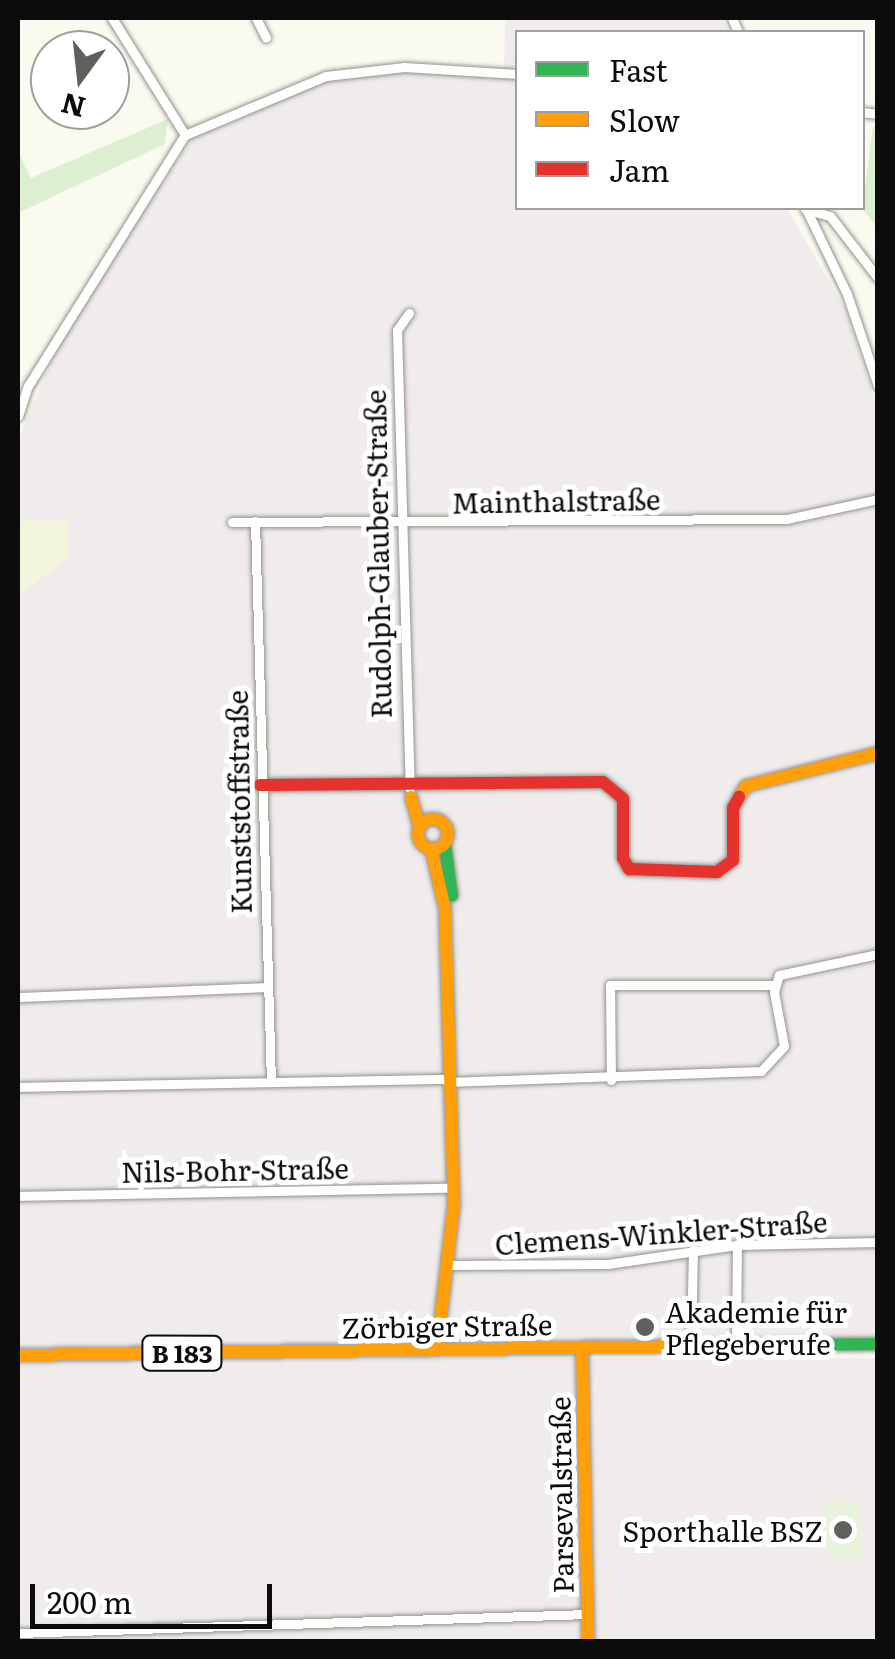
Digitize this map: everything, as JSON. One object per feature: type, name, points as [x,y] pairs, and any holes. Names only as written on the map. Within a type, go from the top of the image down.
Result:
[{"type":"street","points":[[112,18],[185,135]]},
{"type":"street","points":[[256,18],[266,38]]},
{"type":"street","points":[[18,416],[28,386],[185,135],[326,76],[404,66],[515,74]]},
{"type":"street","points":[[805,210],[878,386]]},
{"type":"street","points":[[809,210],[830,216],[878,278]]},
{"type":"street","name":"Rudolph-Glauber-Straße","points":[[409,313],[398,330],[410,789]]},
{"type":"street","name":"Mainthalstraße","points":[[232,522],[787,519],[878,499]]},
{"type":"street","name":"Kunststoffstraße","points":[[255,522],[264,987],[270,1082]]},
{"type":"street","points":[[260,785],[410,789],[602,782],[623,799],[623,858],[638,874],[726,869],[734,856],[736,798],[750,783],[878,753]]},
{"type":"street","points":[[410,789],[425,823],[420,841],[438,847]]},
{"type":"street","points":[[425,823],[447,826],[438,847],[453,1188],[437,1350]]},
{"type":"street","points":[[774,985],[787,969],[878,954]]},
{"type":"street","points":[[611,1080],[610,985],[774,985]]},
{"type":"street","points":[[18,1087],[611,1080],[767,1069],[785,1040],[774,985]]},
{"type":"street","points":[[18,996],[264,987]]},
{"type":"street","name":"Nils-Bohr-Straße","points":[[18,1196],[453,1188]]},
{"type":"street","name":"Clemens-Winkler-Straße","points":[[448,1265],[608,1264],[737,1245],[878,1242]]},
{"type":"street","points":[[736,1338],[737,1245]]},
{"type":"street","points":[[691,1338],[692,1250]]},
{"type":"street","name":"Zörbiger Straße","points":[[18,1355],[878,1344]]},
{"type":"street","name":"Parsevalstraße","points":[[582,1348],[588,1642]]},
{"type":"street","points":[[18,1633],[588,1614]]},
{"type":"shaded area","points":[[505,18],[722,18],[728,30],[515,30],[515,210],[788,210],[847,312],[878,411],[877,1337],[18,1348],[18,441],[57,347],[197,130],[325,79],[398,70],[504,76]]},
{"type":"shaded area","points":[[18,1358],[877,1358],[877,1641],[18,1641]]},
{"type":"green space","points":[[168,119],[165,144],[18,213],[18,151],[31,178]]},
{"type":"green space","points":[[873,127],[878,128],[877,228],[864,210]]},
{"type":"green space","points":[[67,520],[69,558],[18,596],[18,521]]},
{"type":"green space","name":"Sporthalle BSZ","points":[[860,1501],[861,1558],[827,1559],[826,1502]]},
{"type":"traffic: fast","points":[[445,844],[452,896]]},
{"type":"traffic: fast","points":[[693,1346],[878,1344]]},
{"type":"traffic: slow","points":[[739,797],[746,786],[878,753]]},
{"type":"traffic: slow","points":[[411,797],[420,828]]},
{"type":"traffic: slow","points":[[433,819],[444,823],[448,834],[444,845],[433,849],[422,845],[418,834],[422,823],[433,819]]},
{"type":"traffic: slow","points":[[431,849],[445,908],[454,1203],[437,1350]]},
{"type":"traffic: slow","points":[[18,1355],[693,1346]]},
{"type":"traffic: slow","points":[[582,1348],[588,1642]]},
{"type":"traffic: jam","points":[[260,785],[603,782],[623,799],[623,858],[629,869],[717,872],[733,860],[733,808],[739,797]]},
{"type":"place","name":"Akademie für Pflegeberufe","points":[[645,1327]]},
{"type":"place","name":"Sporthalle BSZ","points":[[843,1530]]}]
